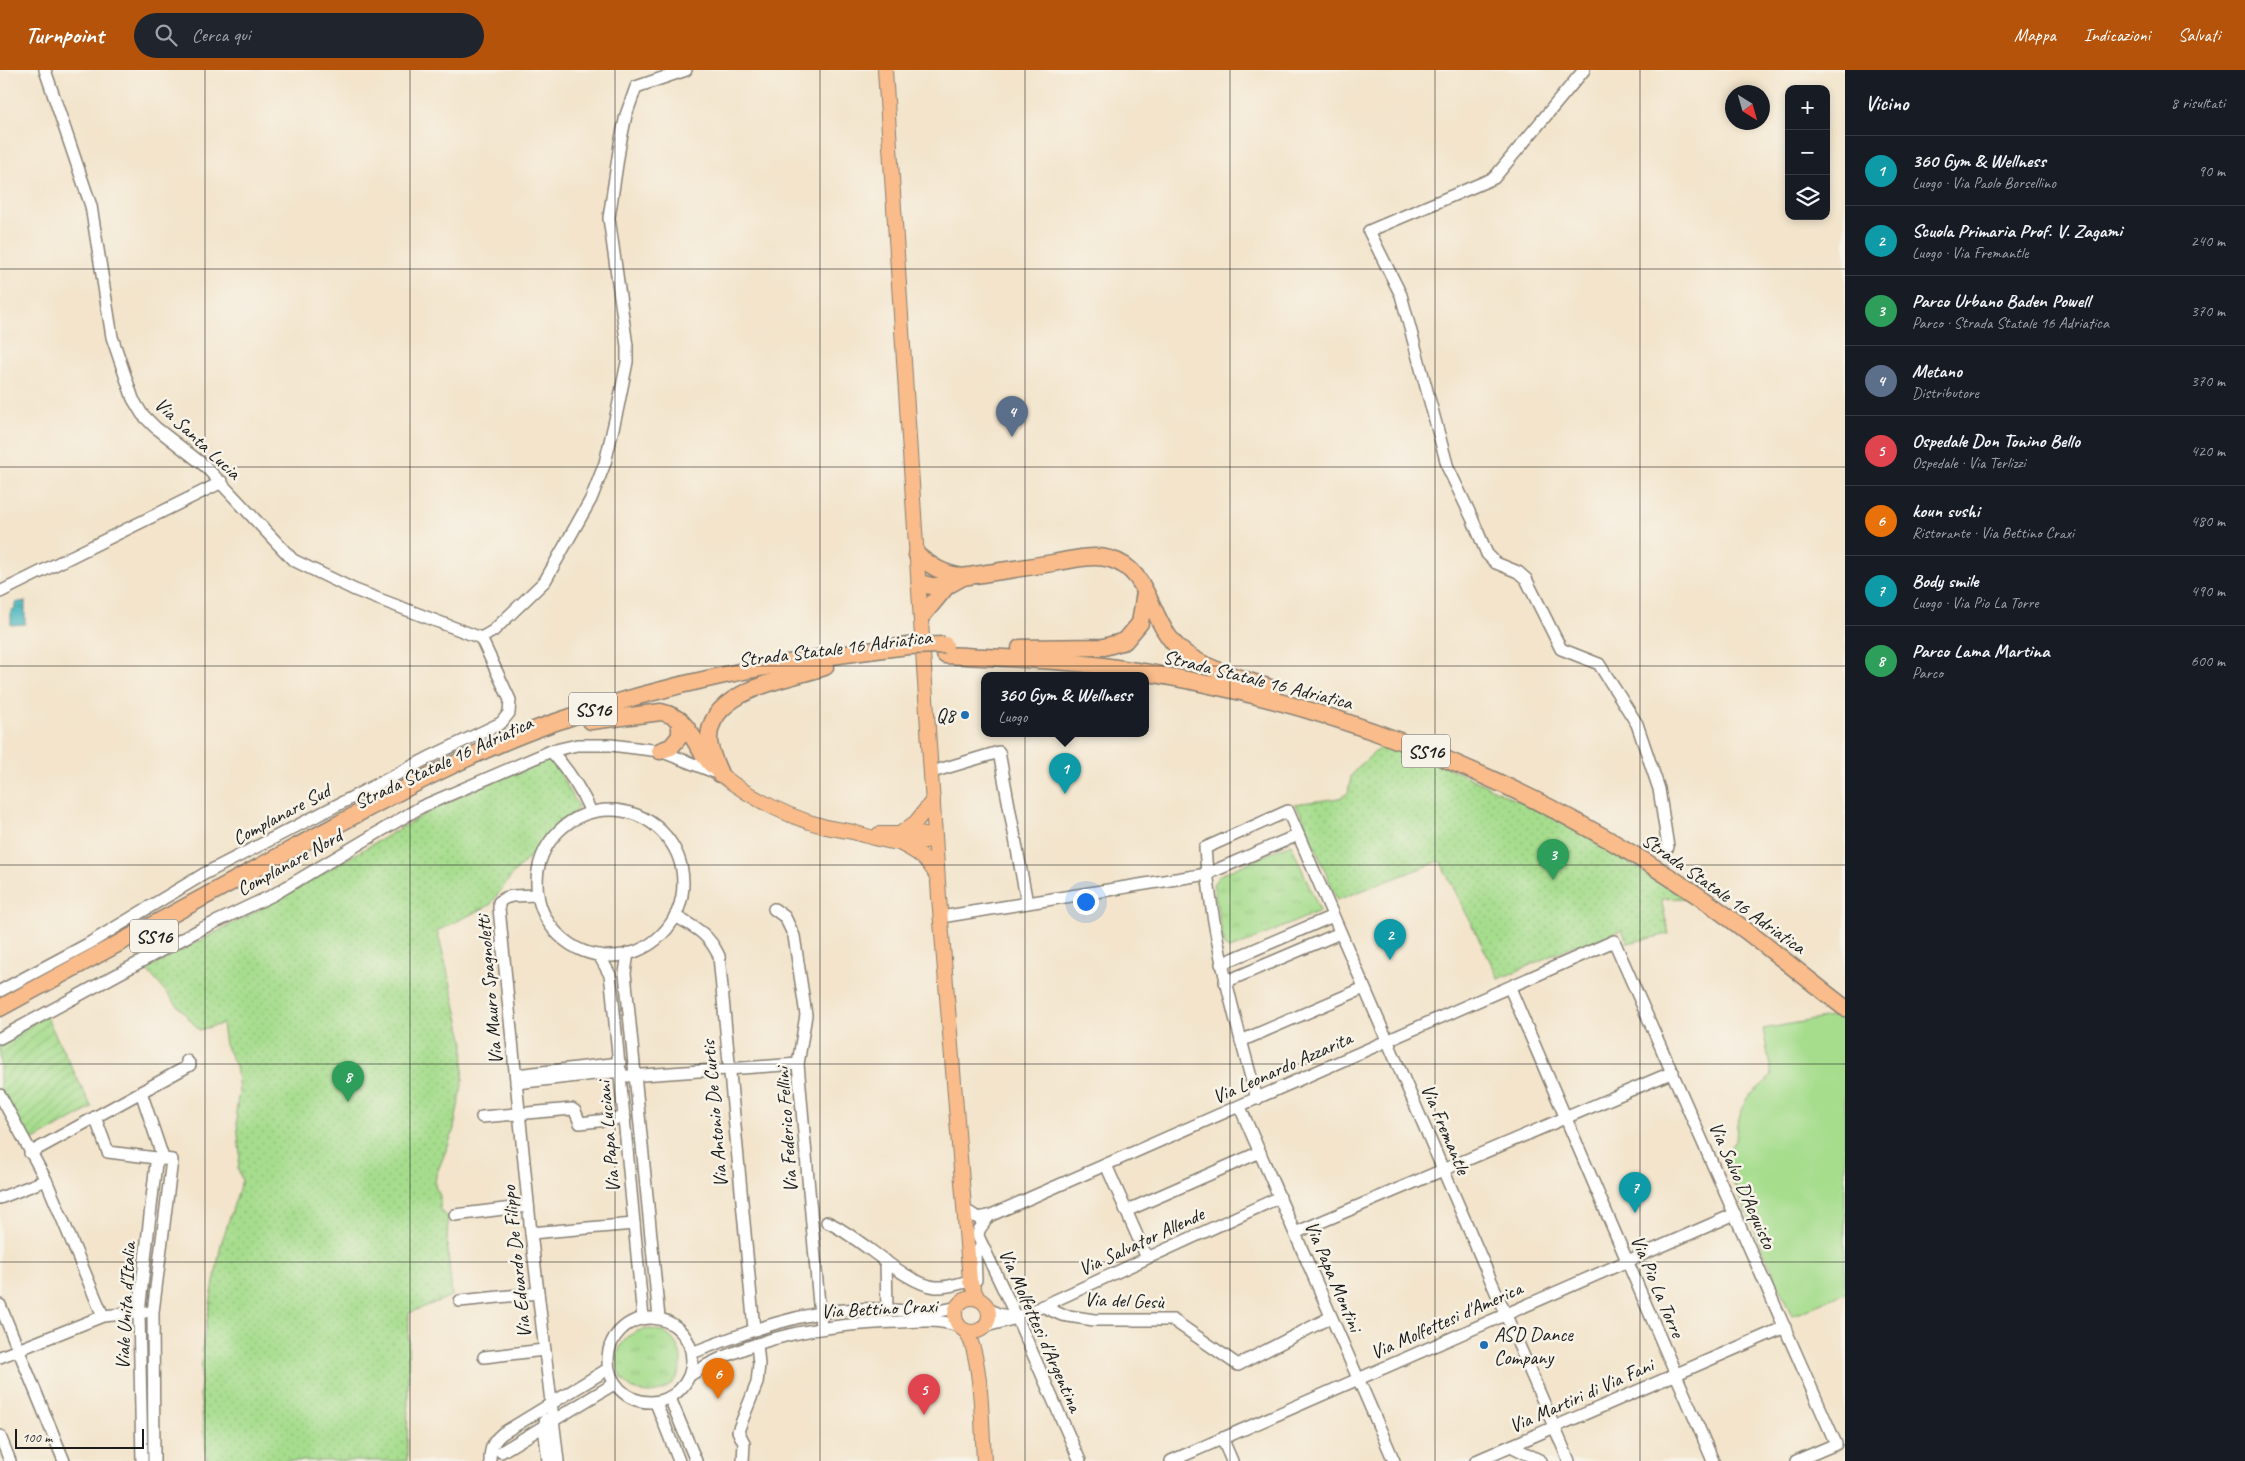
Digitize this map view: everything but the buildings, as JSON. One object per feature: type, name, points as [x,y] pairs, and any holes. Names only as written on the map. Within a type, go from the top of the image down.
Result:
[{"type":"highway","points":[[917,555],[946,580]]},
{"type":"highway","points":[[920,583],[930,578],[946,580],[1079,559],[1108,558],[1126,564],[1138,576],[1165,632],[1182,651],[1199,662],[1273,689]]},
{"type":"highway","points":[[922,616],[946,580]]},
{"type":"highway","points":[[1020,648],[1104,647],[1125,641],[1140,623],[1146,592]]},
{"type":"highway","name":"Strada Statale 16 Adriatica","points":[[0,1008],[410,785],[531,731],[604,706],[699,679],[820,657],[1020,648],[1127,658],[1211,674],[1273,689],[1375,721],[1438,744],[1496,769],[1576,808],[1632,840],[1699,883],[1845,995]]},
{"type":"highway","name":"Strada Statale 16 Adriatica","points":[[945,650],[1094,665],[1136,672]]},
{"type":"highway","name":"Strada Statale 16 Adriatica","points":[[0,1018],[412,796],[491,759],[591,721],[690,692],[908,652]]},
{"type":"highway","points":[[720,774],[709,740],[713,720],[725,704],[742,692],[825,667]]},
{"type":"highway","name":"Strada Statale 16 Adriatica","points":[[1149,674],[1209,684],[1326,716],[1433,754],[1535,800],[1626,850],[1693,892],[1845,1008]]},
{"type":"highway","points":[[591,721],[661,712],[672,714],[680,720],[707,760],[720,774]]},
{"type":"highway","points":[[660,750],[671,747],[680,736],[680,720]]},
{"type":"main road","points":[[885,70],[920,583],[935,838],[970,1281],[969,1300],[955,1317],[970,1338],[976,1358],[984,1461]]},
{"type":"main road","points":[[720,774],[739,789],[790,815],[826,827],[900,838],[921,834],[935,838]]},
{"type":"main road","points":[[900,838],[916,822],[933,800]]},
{"type":"main road","points":[[900,838],[931,865],[938,878]]},
{"type":"main road","points":[[969,1300],[988,1309],[989,1319],[976,1358]]},
{"type":"main road","points":[[962,1329],[976,1332],[985,1327]]},
{"type":"street","name":"Via Santa Lucia","points":[[45,70],[91,206],[112,337],[133,399],[142,414],[222,482],[293,560],[355,590],[481,638]]},
{"type":"street","points":[[481,638],[493,630],[545,581],[591,499],[605,463],[627,362],[625,319],[612,249],[609,218],[620,144],[626,115],[636,87],[686,70]]},
{"type":"street","points":[[1584,70],[1494,178],[1369,230],[1401,295],[1448,468],[1487,554],[1496,563],[1518,572],[1526,579],[1560,649],[1600,664],[1637,724],[1659,789],[1668,848]]},
{"type":"street","points":[[0,592],[222,482]]},
{"type":"street","name":"Complanare Sud","points":[[0,991],[88,944],[204,874],[417,763],[501,723],[509,713],[510,700],[481,638]]},
{"type":"street","name":"Complanare Nord","points":[[0,1038],[201,929],[273,895],[421,807],[551,751],[577,746],[602,745],[660,750],[695,766],[720,774]]},
{"type":"street","points":[[551,751],[582,792],[592,812]]},
{"type":"street","points":[[932,772],[999,752],[1027,903]]},
{"type":"street","points":[[614,810],[636,815],[656,827],[671,843],[678,857],[682,879],[680,902],[675,916],[656,939],[643,948],[628,953],[599,955],[575,947],[564,939],[547,919],[538,895],[538,869],[548,844],[567,824],[592,812],[614,810]]},
{"type":"street","name":"Via Fremantle","points":[[1207,874],[1205,848],[1288,811],[1570,1461]]},
{"type":"street","points":[[941,917],[1207,874],[1298,835]]},
{"type":"street","points":[[1207,874],[1221,964],[1257,1099]]},
{"type":"street","name":"Via Mauro Spagnoletti","points":[[520,1114],[499,902],[512,896],[538,895]]},
{"type":"street","name":"Via Federico Fellini","points":[[774,909],[785,917],[794,936],[806,1015],[798,1064],[821,1327]]},
{"type":"street","name":"Via Antonio De Curtis","points":[[675,916],[696,928],[712,941],[719,956],[728,1068],[754,1329]]},
{"type":"street","points":[[1221,964],[1333,916]]},
{"type":"street","points":[[1225,982],[1340,933]]},
{"type":"street","name":"Via Leonardo Azzarita","points":[[989,1216],[1614,941]]},
{"type":"street","name":"Via Salvo D'Acquisto","points":[[1614,941],[1836,1444],[1796,1461]]},
{"type":"street","name":"Via Papa Luciani","points":[[628,953],[625,972],[659,1318]]},
{"type":"street","name":"Via Papa Luciani","points":[[599,955],[610,976],[621,1070],[643,1318]]},
{"type":"street","points":[[1241,1041],[1364,988]]},
{"type":"street","name":"Via Pio La Torre","points":[[1510,988],[1713,1461]]},
{"type":"street","points":[[30,1153],[190,1065],[187,1061]]},
{"type":"street","points":[[516,1079],[621,1070],[635,1076],[798,1064]]},
{"type":"street","points":[[1295,1233],[1673,1072]]},
{"type":"street","points":[[95,1117],[108,1152],[167,1159],[141,1092]]},
{"type":"street","points":[[0,1095],[46,1180],[103,1316]]},
{"type":"street","name":"Via Papa Montini","points":[[1240,1107],[1394,1461]]},
{"type":"street","points":[[482,1117],[572,1109],[575,1111],[580,1122],[625,1118]]},
{"type":"street","name":"Via Eduardo De Filippo","points":[[520,1114],[550,1405],[549,1423]]},
{"type":"street","points":[[1126,1211],[1260,1152]]},
{"type":"street","name":"Viale Unita d'Italia","points":[[167,1159],[153,1312],[144,1460],[139,1312],[156,1162],[167,1159]]},
{"type":"street","points":[[1106,1165],[1147,1258]]},
{"type":"street","points":[[0,1198],[46,1180]]},
{"type":"street","name":"Via Salvator Allende","points":[[985,1327],[1017,1318],[1280,1198]]},
{"type":"street","points":[[632,1203],[647,1202]]},
{"type":"street","points":[[455,1215],[528,1206]]},
{"type":"street","points":[[965,1210],[978,1218],[989,1216]]},
{"type":"street","name":"Via Molfettesi d'America","points":[[1171,1461],[1735,1214]]},
{"type":"street","name":"Via Molfettesi d'Argentina","points":[[989,1216],[979,1230],[978,1236],[1017,1318],[1080,1461]]},
{"type":"street","points":[[827,1222],[854,1236],[886,1261],[930,1285],[947,1286],[970,1281]]},
{"type":"street","points":[[531,1233],[634,1224]]},
{"type":"street","points":[[969,1300],[975,1254],[982,1245]]},
{"type":"street","points":[[886,1261],[887,1309]]},
{"type":"street","points":[[460,1301],[538,1293]]},
{"type":"street","name":"Via Bettino Craxi","points":[[692,1351],[697,1351],[754,1329],[820,1313],[857,1309],[949,1310],[969,1300]]},
{"type":"street","points":[[0,1305],[64,1461]]},
{"type":"street","name":"Via del Gesù","points":[[1042,1306],[1062,1315],[1094,1320],[1173,1320],[1238,1365],[1331,1317]]},
{"type":"street","points":[[988,1309],[998,1314],[1017,1318]]},
{"type":"street","points":[[0,1357],[103,1316],[153,1312]]},
{"type":"street","points":[[643,1318],[659,1318],[670,1322],[688,1340],[692,1351],[693,1363],[690,1375],[679,1392],[670,1398],[656,1403],[632,1399],[622,1393],[614,1384],[608,1369],[608,1355],[612,1342],[619,1331],[630,1323],[643,1318]]},
{"type":"street","name":"Via Bettino Craxi","points":[[690,1375],[709,1364],[757,1344],[821,1327],[858,1323],[924,1321],[950,1323],[962,1329]]},
{"type":"street","name":"Via Martiri di Via Fani","points":[[1476,1461],[1785,1326]]},
{"type":"street","points":[[743,1461],[744,1443],[738,1431],[757,1383],[759,1364],[757,1344]]},
{"type":"street","points":[[484,1357],[544,1350]]},
{"type":"street","points":[[498,1453],[496,1438],[608,1369]]},
{"type":"street","points":[[490,1461],[498,1453],[614,1384]]},
{"type":"street","points":[[670,1398],[696,1461]]},
{"type":"street","points":[[656,1403],[679,1461]]},
{"type":"street","points":[[548,1461],[549,1423]]},
{"type":"street","points":[[549,1423],[558,1461]]},
{"type":"street","points":[[0,1436],[10,1461]]},
{"type":"street","points":[[1222,1438],[1232,1461]]},
{"type":"street","points":[[1510,1446],[1541,1461]]},
{"type":"green space","points":[[1384,744],[1447,767],[1573,827],[1685,898],[1661,899],[1669,934],[1628,943],[1622,930],[1578,948],[1577,944],[1499,979],[1440,861],[1337,900],[1301,813],[1294,804],[1340,798],[1348,793],[1351,777],[1356,769]]},
{"type":"green space","points":[[550,756],[579,807],[512,875],[490,905],[437,931],[464,1044],[463,1080],[453,1133],[436,1175],[435,1186],[440,1196],[440,1209],[448,1218],[447,1243],[452,1296],[409,1313],[407,1461],[207,1461],[200,1394],[203,1342],[221,1244],[242,1180],[238,1170],[240,1155],[236,1112],[239,1091],[236,1066],[225,1045],[222,1024],[199,1030],[146,969],[257,911],[425,814],[486,783]]},
{"type":"green space","points":[[1291,844],[1320,911],[1241,945],[1229,949],[1224,946],[1213,884],[1220,875]]},
{"type":"green space","points":[[46,1016],[92,1108],[27,1144],[0,1095],[0,1042]]},
{"type":"green space","points":[[1836,1016],[1845,1022],[1845,1293],[1792,1316],[1722,1157],[1736,1141],[1737,1123],[1747,1098],[1772,1076],[1763,1029]]},
{"type":"green space","points":[[649,1329],[667,1335],[675,1343],[681,1361],[675,1379],[667,1387],[649,1393],[631,1387],[623,1379],[617,1361],[623,1343],[631,1335]]},
{"type":"water","points":[[25,601],[25,624],[11,625],[11,610],[15,609],[15,603]]},
{"type":"place","name":"Metano","points":[[1012,437]]},
{"type":"place","name":"Q8","points":[[965,715]]},
{"type":"place","name":"360 Gym & Wellness","points":[[1065,794]]},
{"type":"place","name":"Parco Urbano Baden Powell","points":[[1553,880]]},
{"type":"place","name":"Scuola Primaria Prof. V. Zagami","points":[[1390,960]]},
{"type":"place","name":"Parco Lama Martina","points":[[348,1102]]},
{"type":"place","name":"Body smile","points":[[1635,1213]]},
{"type":"place","name":"ASD Dance Company","points":[[1484,1345]]},
{"type":"place","name":"koun sushi","points":[[718,1399]]},
{"type":"place","name":"Ospedale Don Tonino Bello","points":[[924,1415]]}]
